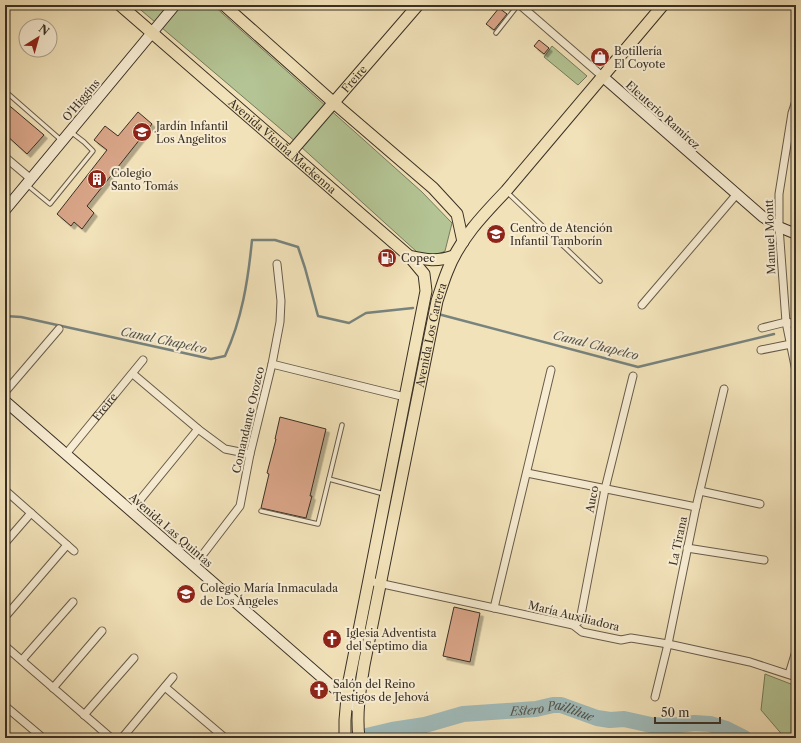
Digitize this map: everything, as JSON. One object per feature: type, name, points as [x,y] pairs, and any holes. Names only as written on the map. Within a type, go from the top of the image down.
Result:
[{"type":"main road","name":"Avenida Vicuña Mackenna","points":[[120,5],[409,256],[431,261],[439,261],[454,256]]},
{"type":"main road","points":[[224,5],[334,103],[433,188],[457,214],[463,242]]},
{"type":"main road","name":"Freire","points":[[290,154],[418,5]]},
{"type":"main road","name":"Avenida Los Carrera","points":[[359,738],[358,709],[364,665],[437,302],[447,272],[454,256],[482,216],[506,191],[663,5]]},
{"type":"main road","name":"Avenida Los Carrera","points":[[345,734],[346,699],[426,292],[424,274],[409,256]]},
{"type":"street","name":"O'Higgins","points":[[5,210],[175,5]]},
{"type":"street","name":"Eleuterio Ramírez","points":[[519,5],[602,76],[736,195],[763,217],[796,234]]},
{"type":"street","name":"Manuel Montt","points":[[796,102],[792,113],[779,194],[786,322],[794,344],[796,371]]},
{"type":"street","points":[[5,157],[29,182]]},
{"type":"street","points":[[642,305],[736,195]]},
{"type":"street","name":"Comandante Orozco","points":[[194,566],[240,506],[250,454],[272,364],[280,322],[281,301],[277,264]]},
{"type":"street","points":[[762,328],[786,322],[796,324]]},
{"type":"street","points":[[5,392],[59,329]]},
{"type":"street","points":[[761,350],[794,344]]},
{"type":"street","name":"Freire","points":[[66,454],[143,360]]},
{"type":"street","points":[[272,364],[405,397]]},
{"type":"street","points":[[494,608],[552,370]]},
{"type":"street","points":[[133,374],[198,430],[225,449],[250,454]]},
{"type":"street","name":"Auco","points":[[573,625],[578,622],[581,615],[605,489],[633,376]]},
{"type":"street","name":"La Tirana","points":[[655,697],[668,644],[696,507],[724,389]]},
{"type":"street","name":"Avenida Las Quintas","points":[[5,400],[358,709]]},
{"type":"street","points":[[131,511],[198,430]]},
{"type":"street","points":[[527,474],[696,507]]},
{"type":"street","points":[[5,490],[74,551]]},
{"type":"street","points":[[700,491],[760,504]]},
{"type":"street","points":[[5,543],[31,513]]},
{"type":"street","points":[[5,617],[67,545]]},
{"type":"street","points":[[687,548],[764,560]]},
{"type":"street","name":"María Auxiliadora","points":[[369,580],[573,625],[582,632],[621,640],[631,638],[668,644],[750,662],[792,676]]},
{"type":"street","points":[[22,660],[73,602]]},
{"type":"street","points":[[53,688],[102,631]]},
{"type":"street","points":[[5,646],[111,738]]},
{"type":"street","points":[[792,676],[796,651]]},
{"type":"street","points":[[84,715],[134,658]]},
{"type":"street","points":[[122,738],[173,677]]},
{"type":"street","points":[[165,686],[225,738]]},
{"type":"street","points":[[5,706],[43,738]]},
{"type":"lane","points":[[496,33],[519,5]]},
{"type":"lane","points":[[5,91],[62,141]]},
{"type":"lane","points":[[29,182],[50,204],[93,151],[71,131]]},
{"type":"lane","points":[[506,191],[600,281]]},
{"type":"lane","points":[[261,511],[318,524],[342,425]]},
{"type":"lane","points":[[329,479],[386,495]]},
{"type":"green space","points":[[135,5],[213,5],[422,192],[452,223],[445,251],[431,258],[417,252],[289,136]]},
{"type":"green space","points":[[552,46],[587,76],[578,85],[544,57]]},
{"type":"green space","points":[[765,674],[796,686],[796,738],[785,738],[761,710]]},
{"type":"building","points":[[499,8],[507,14],[494,30],[486,24]]},
{"type":"building","points":[[539,40],[549,48],[544,54],[534,46]]},
{"type":"building","name":"Botillería El Coyote","points":[[601,49],[608,55],[601,64],[592,60]]},
{"type":"building","points":[[5,102],[44,135],[27,154],[5,134]]},
{"type":"building","name":"Colegio Santo Tomás","points":[[138,112],[152,124],[87,206],[94,213],[82,229],[74,222],[71,226],[57,214],[107,150],[94,140],[105,126],[118,136]]},
{"type":"building","points":[[280,417],[326,429],[306,518],[261,508],[269,474],[267,473]]},
{"type":"building","points":[[454,607],[480,613],[470,662],[443,656]]},
{"type":"waterway","name":"Canal Chapelco","points":[[5,316],[21,317],[211,359],[225,356],[240,314],[252,240],[275,240],[298,247],[318,316],[349,323],[366,313],[413,308]]},
{"type":"waterway","name":"Canal Chapelco","points":[[438,314],[638,367],[774,334]]},
{"type":"waterway","name":"Estero Paillihue","points":[[358,738],[392,730],[425,725],[463,714],[536,709],[553,705],[561,705],[597,718],[610,720],[624,719],[651,725],[671,726],[694,723],[710,724],[726,729],[744,738]]},
{"type":"place","name":"Botillería El Coyote","points":[[600,57]]},
{"type":"place","name":"Jardín Infantil Los Angelitos","points":[[142,132]]},
{"type":"place","name":"Colegio Santo Tomás","points":[[97,179]]},
{"type":"place","name":"Centro de Atención Infantil Tamborín","points":[[496,234]]},
{"type":"place","name":"Copec","points":[[387,258]]},
{"type":"place","name":"Colegio María Inmaculada de Los Ángeles","points":[[186,594]]},
{"type":"place","name":"Iglesia Adventista del Septimo dia","points":[[332,639]]},
{"type":"place","name":"Salón del Reino Testigos de Jehová","points":[[319,690]]}]
